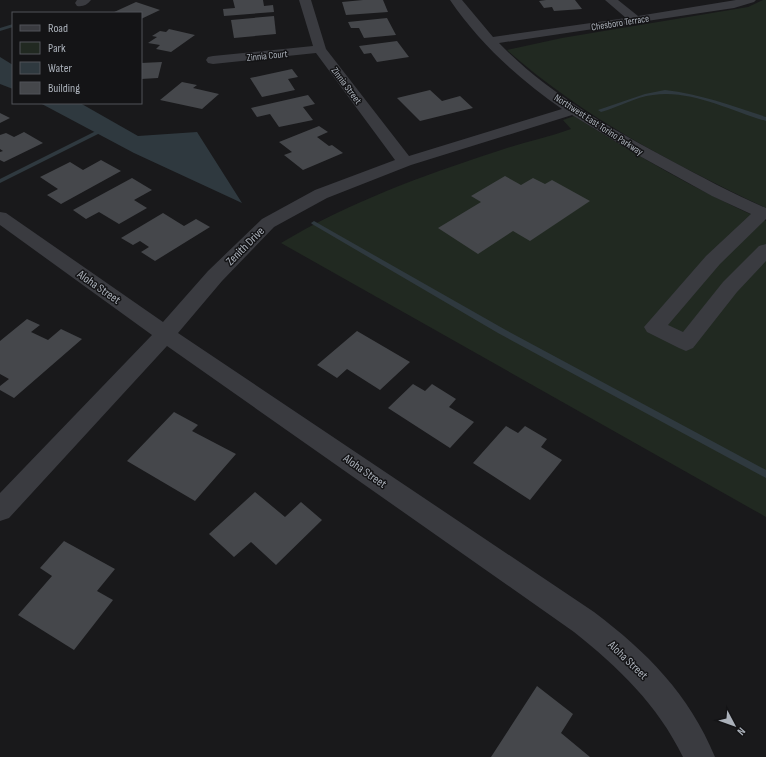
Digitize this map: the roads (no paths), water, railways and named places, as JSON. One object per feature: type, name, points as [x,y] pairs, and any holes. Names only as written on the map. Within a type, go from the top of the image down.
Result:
[{"type":"street","name":"Zinnia Street","points":[[304,0],[320,49],[406,162]]},
{"type":"street","name":"Northwest East Torino Parkway","points":[[456,0],[489,42],[527,76],[574,110],[638,149],[700,183],[764,214]]},
{"type":"street","points":[[611,0],[636,20]]},
{"type":"street","name":"Chesboro Terrace","points":[[489,42],[636,20],[750,0]]},
{"type":"street","name":"Zinnia Court","points":[[213,60],[320,49]]},
{"type":"street","name":"Zenith Drive","points":[[0,510],[165,334],[215,276],[268,223],[322,194],[406,162],[574,110]]},
{"type":"street","points":[[764,214],[704,271],[654,327],[686,343],[733,284],[766,250]]},
{"type":"street","name":"Aloha Street","points":[[0,216],[165,334],[584,622],[626,656],[652,684],[676,715],[699,757]]},
{"type":"street","points":[[704,271],[733,284]]},
{"type":"water","points":[[0,57],[12,64],[12,89],[0,84]]},
{"type":"water","points":[[42,104],[82,104],[138,136],[197,132],[242,203],[134,153]]},
{"type":"waterway","points":[[0,30],[12,25]]},
{"type":"waterway","points":[[601,110],[653,93],[665,92],[679,93],[710,100],[766,119]]},
{"type":"waterway","points":[[0,181],[98,132]]},
{"type":"waterway","points":[[314,223],[501,331],[766,474]]}]
